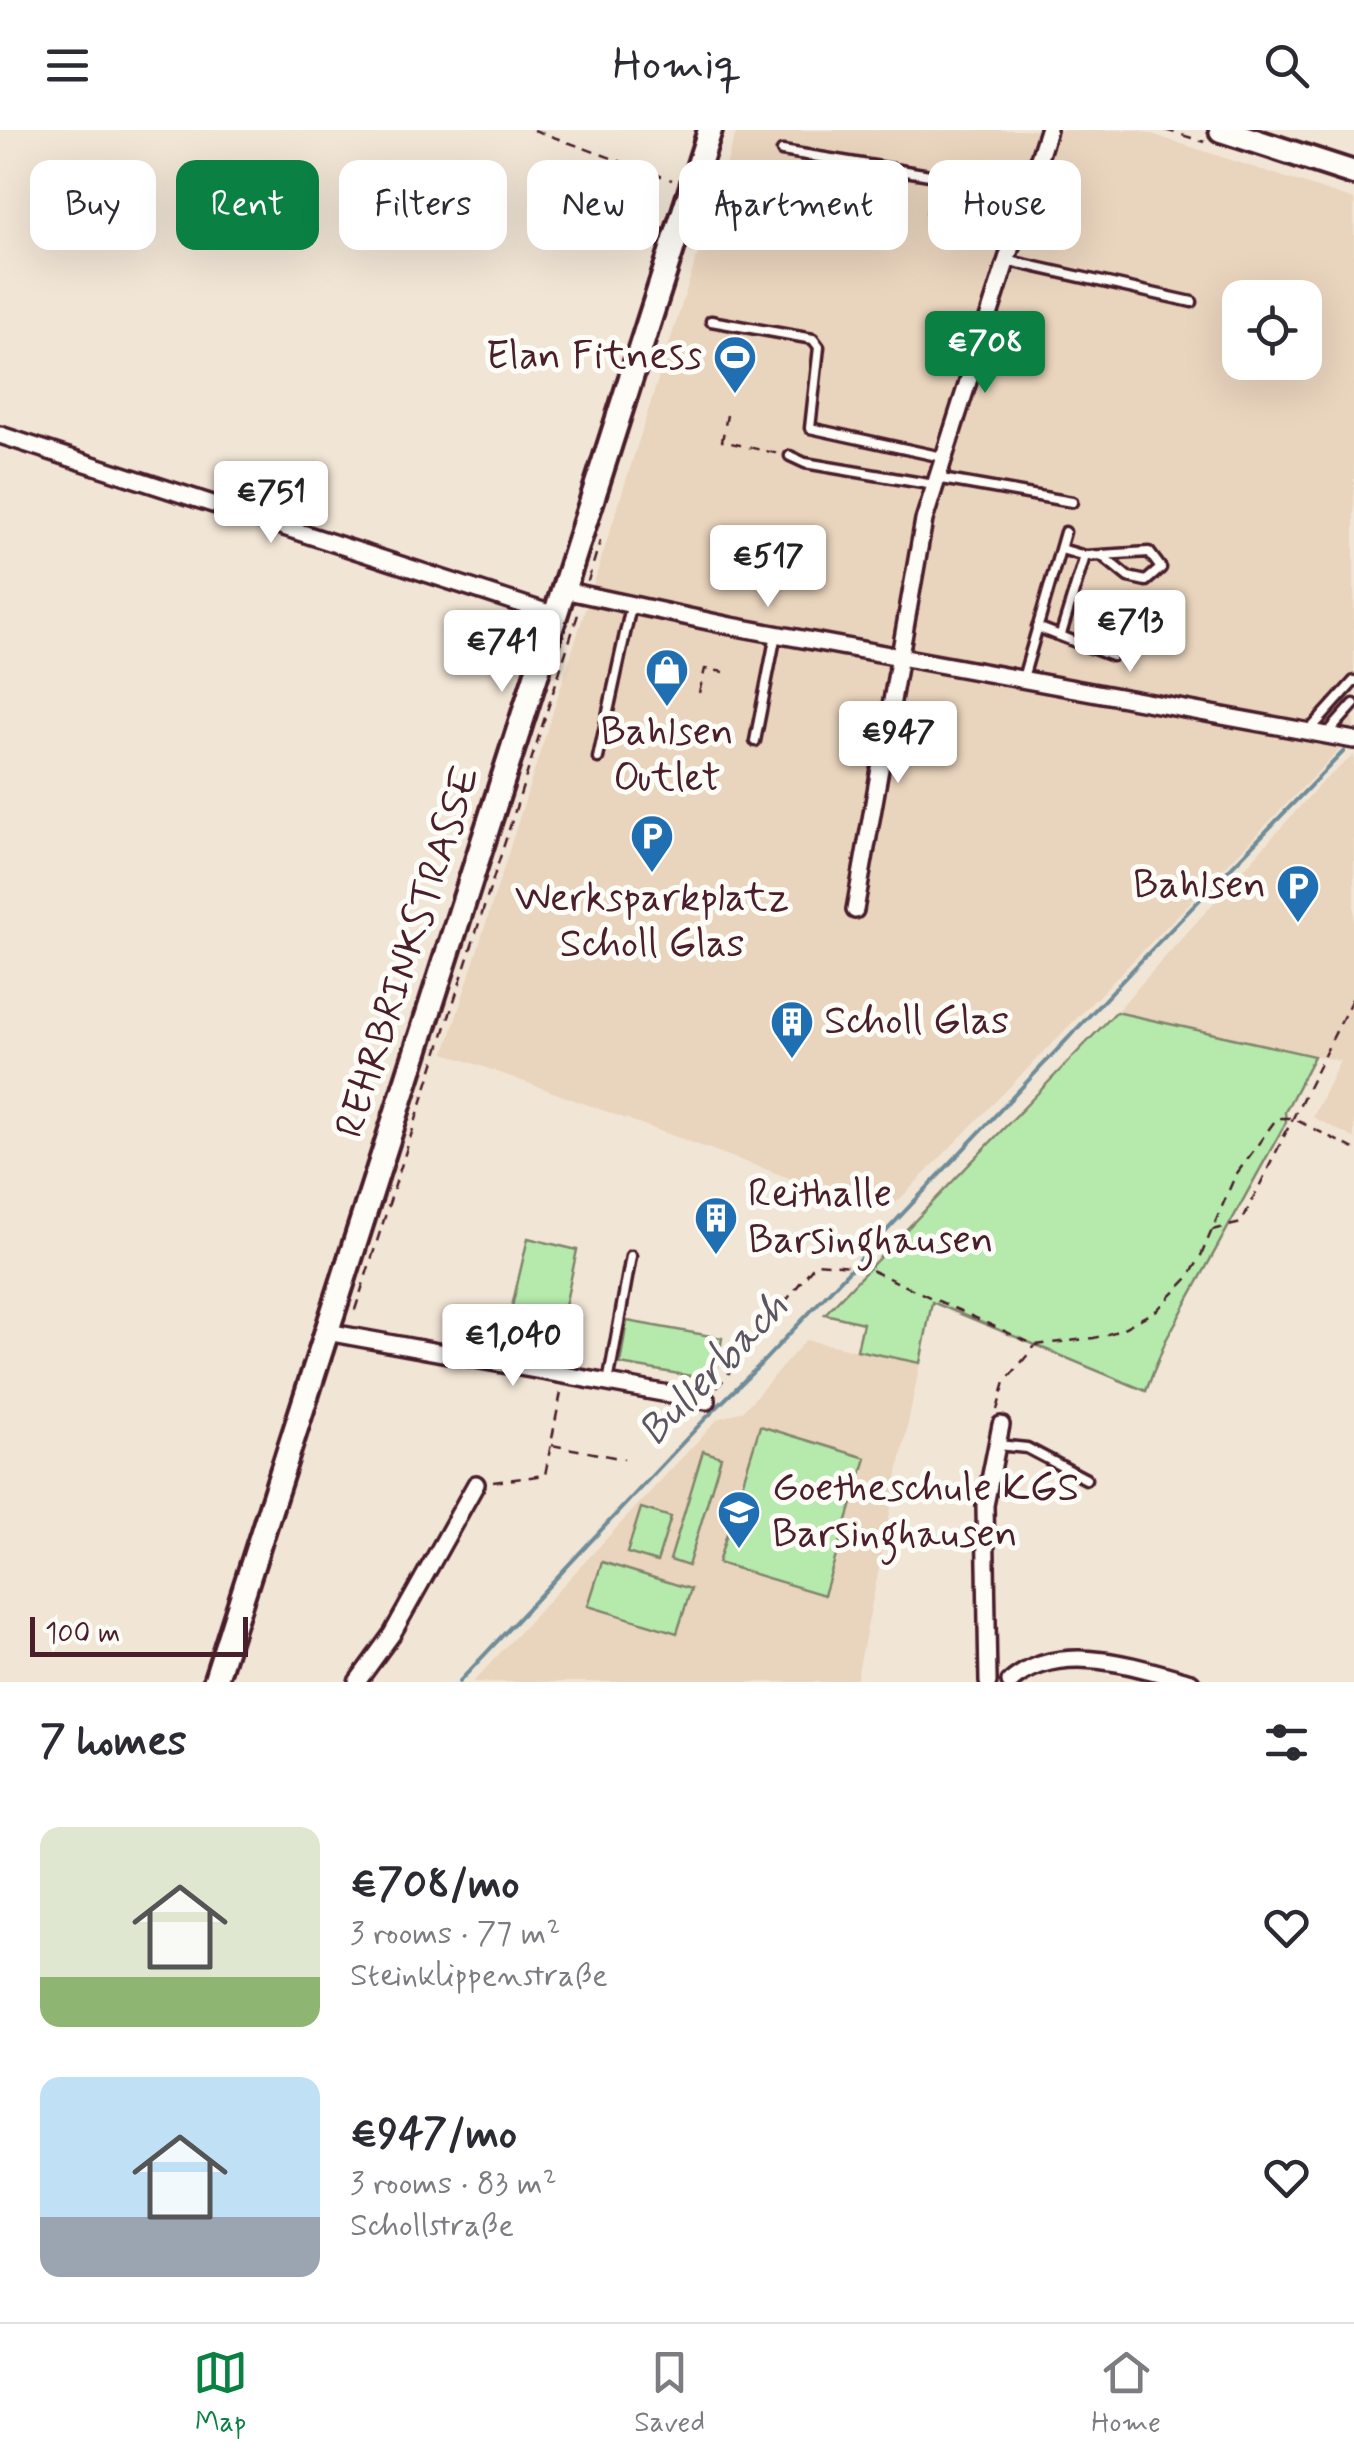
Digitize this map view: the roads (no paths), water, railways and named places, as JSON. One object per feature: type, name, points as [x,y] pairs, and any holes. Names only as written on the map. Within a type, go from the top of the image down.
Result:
[{"type":"main road","name":"REHRBRINKSTRASSE","points":[[216,1682],[335,1333],[555,616],[573,593],[710,130]]},
{"type":"main road","points":[[1221,130],[1354,172]]},
{"type":"street","points":[[1038,160],[1048,130]]},
{"type":"street","points":[[855,910],[898,656],[935,482],[1008,250]]},
{"type":"street","points":[[0,435],[555,616]]},
{"type":"street","points":[[573,593],[1354,740]]},
{"type":"street","points":[[335,1333],[706,1401]]},
{"type":"street","points":[[988,1682],[985,1505],[1001,1426]]},
{"type":"street","points":[[357,1682],[392,1634],[476,1484]]},
{"type":"street","points":[[1010,1682],[1050,1663],[1085,1659],[1116,1662],[1191,1682]]},
{"type":"lane","points":[[782,151],[928,175]]},
{"type":"lane","points":[[1005,260],[1192,302]]},
{"type":"lane","points":[[711,321],[813,339],[818,346],[810,428],[942,457]]},
{"type":"lane","points":[[790,456],[805,462],[1072,502]]},
{"type":"lane","points":[[1023,678],[1065,532]]},
{"type":"lane","points":[[1061,549],[1085,556],[1101,555],[1149,552],[1161,568],[1146,580],[1128,577],[1101,555]]},
{"type":"lane","points":[[1061,634],[1085,556]]},
{"type":"lane","points":[[598,758],[631,606]]},
{"type":"lane","points":[[1037,627],[1112,656]]},
{"type":"lane","points":[[754,741],[776,634]]},
{"type":"lane","points":[[1310,730],[1354,681]]},
{"type":"lane","points":[[1328,734],[1354,704]]},
{"type":"lane","points":[[608,1384],[631,1256]]},
{"type":"lane","points":[[998,1446],[1027,1448],[1086,1479]]},
{"type":"waterway","name":"Bullerbach","points":[[459,1682],[1344,751]]},
{"type":"place","name":"Elan Fitness","points":[[735,395]]},
{"type":"place","name":"Bahlsen Outlet","points":[[667,708]]},
{"type":"place","name":"Werksparkplatz Scholl Glas","points":[[652,874]]},
{"type":"place","name":"Bahlsen","points":[[1298,924]]},
{"type":"place","name":"Scholl Glas","points":[[792,1060]]},
{"type":"place","name":"Reithalle Barsinghausen","points":[[716,1256]]},
{"type":"place","name":"Goetheschule KGS Barsinghausen","points":[[739,1550]]}]
